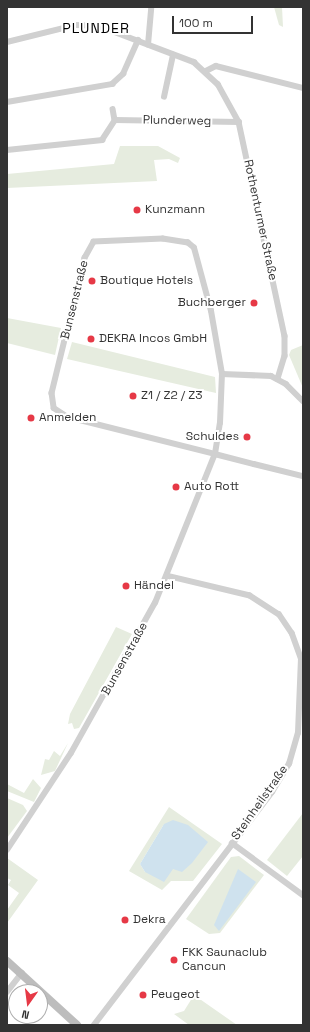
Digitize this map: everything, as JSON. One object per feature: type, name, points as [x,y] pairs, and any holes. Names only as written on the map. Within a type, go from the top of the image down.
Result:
[{"type":"main road","points":[[7,961],[22,973],[77,1025]]},
{"type":"street","points":[[148,45],[151,7]]},
{"type":"street","name":"Rothenturmer Straße","points":[[7,42],[76,25],[110,29],[173,55],[206,71],[225,94],[240,122],[286,342],[278,379]]},
{"type":"street","points":[[7,102],[112,84],[123,74],[138,40]]},
{"type":"street","points":[[164,97],[173,55]]},
{"type":"street","points":[[206,71],[216,66],[303,88]]},
{"type":"street","points":[[7,150],[102,140],[115,120],[113,109]]},
{"type":"street","name":"Plunderweg","points":[[115,120],[240,122]]},
{"type":"street","name":"Bunsenstraße","points":[[7,850],[85,729],[167,576],[215,454],[222,409],[222,374],[211,311],[194,248],[188,243],[163,239],[102,239],[89,246],[52,393],[54,408],[68,417],[215,454]]},
{"type":"street","points":[[222,374],[257,373],[278,379],[303,401]]},
{"type":"street","points":[[215,454],[303,476]]},
{"type":"street","name":"Steinheilstraße","points":[[94,1025],[232,843],[288,764],[298,734],[302,694],[299,649],[279,615],[250,596],[167,576]]},
{"type":"street","points":[[232,843],[303,894]]},
{"type":"street","points":[[7,992],[22,973]]},
{"type":"shaded area","points":[[274,7],[282,7],[283,27],[279,25]]},
{"type":"shaded area","points":[[120,146],[158,146],[180,158],[178,163],[169,159],[154,160],[157,181],[7,188],[7,174],[114,164]]},
{"type":"shaded area","points":[[7,318],[61,328],[55,355],[7,343]]},
{"type":"shaded area","points":[[72,342],[215,377],[216,393],[67,359]]},
{"type":"shaded area","points":[[303,345],[303,388],[289,355],[291,350]]},
{"type":"shaded area","points":[[116,627],[132,634],[79,728],[74,729],[72,723],[68,724],[70,714]]},
{"type":"shaded area","points":[[68,743],[55,771],[41,775],[45,759],[49,760],[54,751],[60,756]]},
{"type":"shaded area","points":[[33,779],[41,788],[34,802],[7,791],[7,784],[24,793]]},
{"type":"shaded area","points":[[7,798],[23,805],[27,811],[7,838]]},
{"type":"shaded area","points":[[169,807],[222,844],[193,881],[171,881],[162,890],[129,871]],"holes":[[[164,824],[145,872],[140,864]]]},
{"type":"shaded area","points":[[303,813],[303,856],[287,876],[267,860]]},
{"type":"shaded area","points":[[239,856],[264,875],[220,933],[209,934],[186,919],[231,857]]},
{"type":"shaded area","points":[[7,858],[38,880],[7,923],[7,910],[19,893],[8,885],[11,880],[7,878]]},
{"type":"shaded area","points":[[194,995],[237,1025],[189,1025],[174,1014],[184,1011]]},
{"type":"water","points":[[173,820],[188,825],[208,842],[192,863],[182,872],[173,869],[164,882],[145,872],[140,864],[164,824]]},
{"type":"water","points":[[238,869],[256,882],[219,931],[214,925]]},
{"type":"place","name":"Kunzmann","points":[[137,210]]},
{"type":"place","name":"Boutique Hotels","points":[[92,281]]},
{"type":"place","name":"Buchberger","points":[[254,303]]},
{"type":"place","name":"DEKRA Incos GmbH","points":[[91,339]]},
{"type":"place","name":"Z1 / Z2 / Z3","points":[[133,396]]},
{"type":"place","name":"Anmelden","points":[[31,418]]},
{"type":"place","name":"Schuldes","points":[[247,437]]},
{"type":"place","name":"Auto Rott","points":[[176,487]]},
{"type":"place","name":"Händel","points":[[126,586]]},
{"type":"place","name":"Dekra","points":[[125,920]]},
{"type":"place","name":"FKK Saunaclub Cancun","points":[[174,960]]},
{"type":"place","name":"Peugeot","points":[[143,995]]},
{"type":"district","name":"PLUNDER","points":[[96,28]]}]
